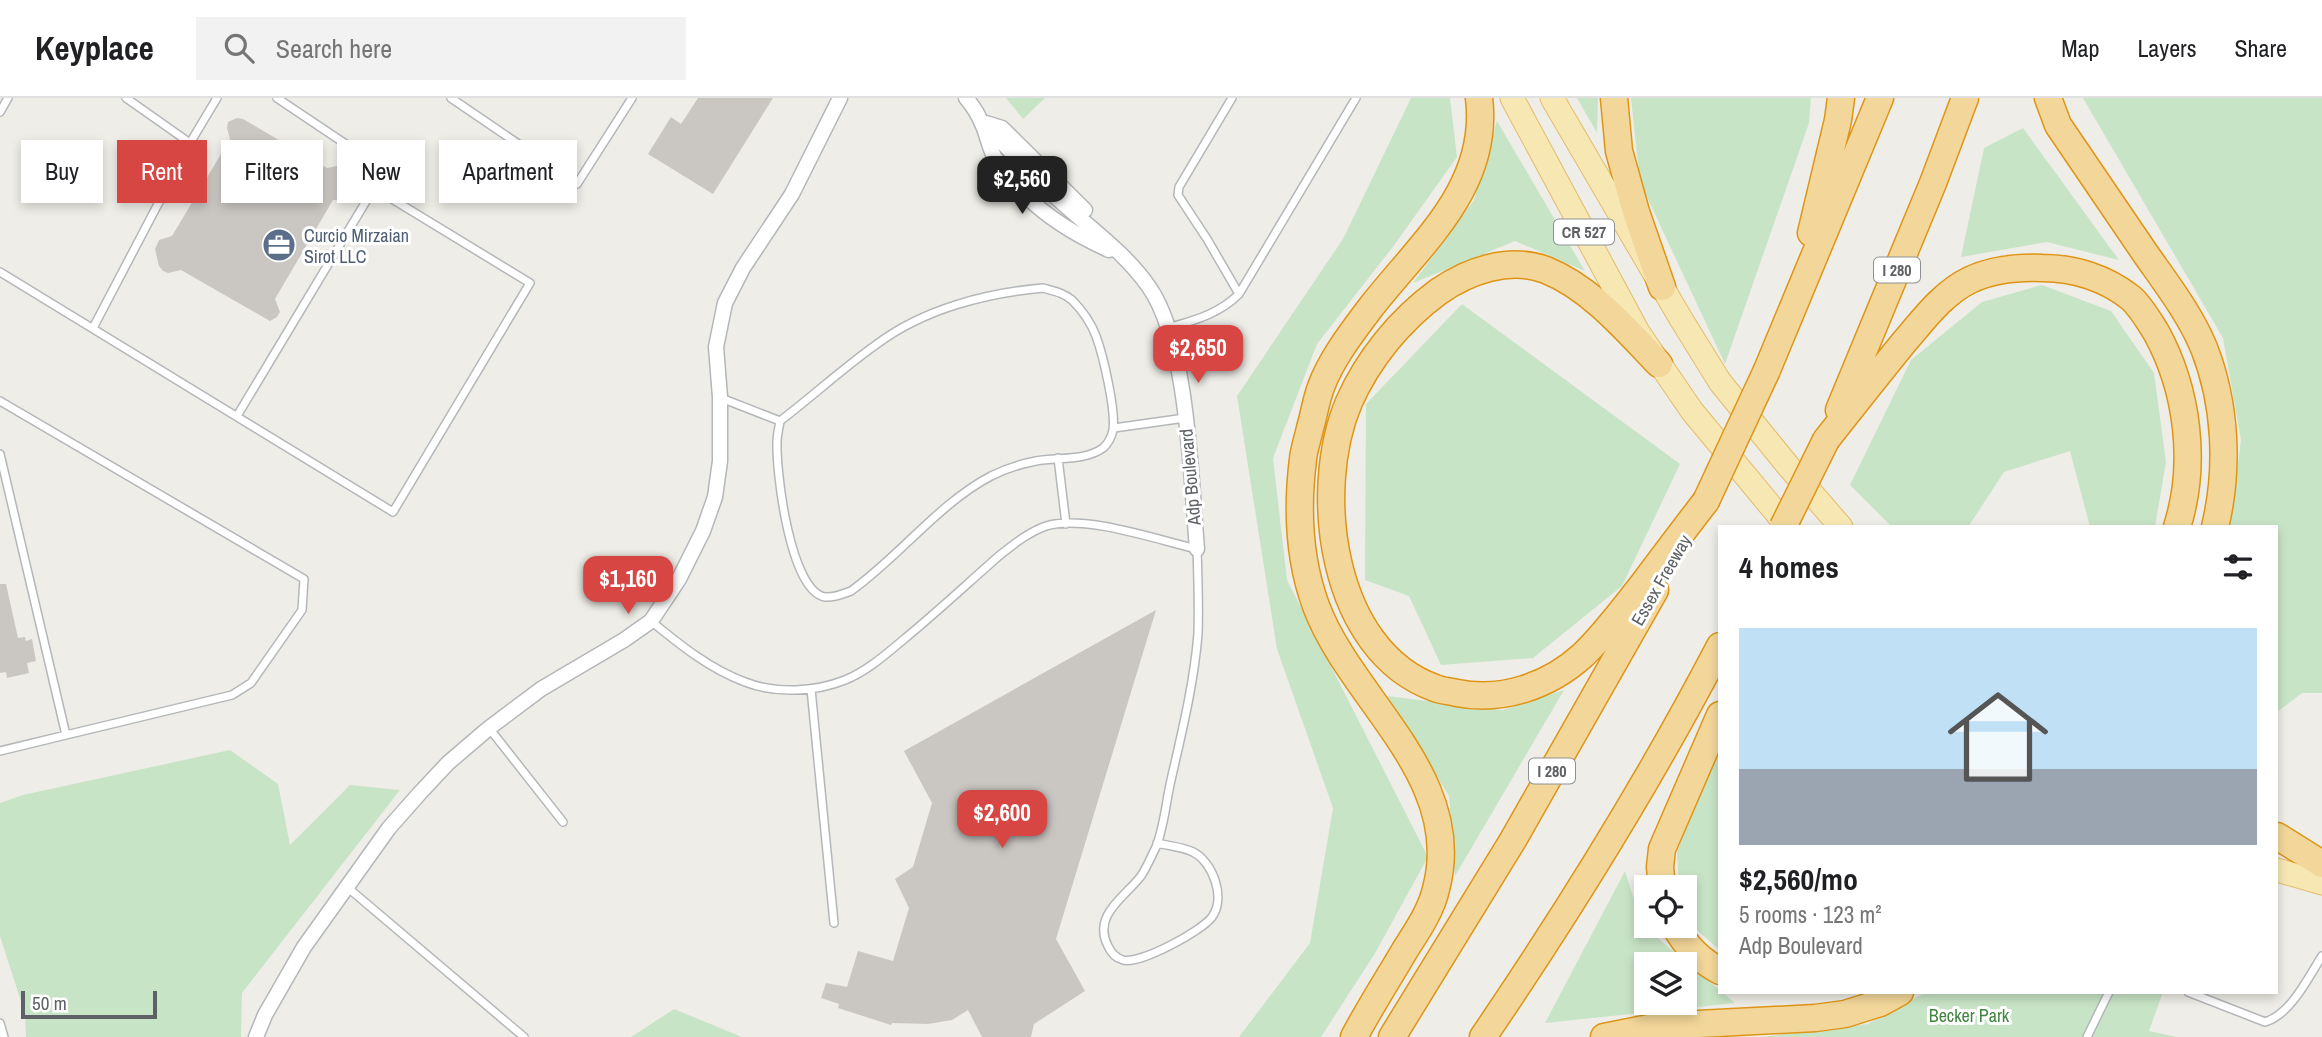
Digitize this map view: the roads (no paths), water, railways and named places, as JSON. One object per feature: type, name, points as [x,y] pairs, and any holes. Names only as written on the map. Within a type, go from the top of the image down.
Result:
[{"type":"highway","points":[[1354,1037],[1425,918],[1436,889],[1441,838],[1429,792],[1415,765],[1334,641],[1316,607],[1306,572],[1302,540],[1300,505],[1303,457],[1321,387],[1336,357],[1370,308],[1433,232],[1464,188],[1477,153],[1481,112],[1479,98]]},
{"type":"highway","points":[[1614,98],[1619,151],[1636,212],[1662,287]]},
{"type":"highway","points":[[1789,321],[1841,98]]},
{"type":"highway","name":"Essex Freeway","points":[[1392,1037],[1513,840],[1706,501],[1789,321],[1880,98]]},
{"type":"highway","name":"I 280","points":[[1789,522],[1898,270],[1965,98]]},
{"type":"highway","points":[[2048,98],[2058,125],[2183,310],[2203,347],[2216,386],[2222,428],[2223,469],[2216,525]]},
{"type":"highway","points":[[1659,364],[1607,311],[1567,281],[1544,269],[1510,265],[1476,270],[1448,285],[1417,308],[1392,334],[1368,366],[1349,402],[1337,440],[1331,477],[1331,519],[1337,561],[1350,598],[1366,630],[1387,656],[1409,674],[1435,688],[1469,695],[1500,695],[1525,690],[1549,679],[1582,656],[1622,611],[1706,501]]},
{"type":"highway","points":[[1826,440],[1907,339],[1949,294],[1970,280],[1995,272],[2022,267],[2065,268],[2102,281],[2132,299],[2148,319],[2176,375],[2185,428],[2187,462],[2178,525]]},
{"type":"highway","points":[[1483,1037],[1537,957],[1620,821],[1718,650]]},
{"type":"highway","points":[[1661,875],[1662,849],[1718,720]]},
{"type":"highway","points":[[2278,837],[2322,864]]},
{"type":"highway","points":[[1684,938],[1706,963],[1718,970]]},
{"type":"highway","points":[[1604,1037],[1659,1026],[1846,1014],[1880,1003],[1896,994]]},
{"type":"main road","name":"CR 527","points":[[1512,98],[1638,332],[1692,411],[1789,522]]},
{"type":"main road","name":"CR 527","points":[[1552,98],[1720,382],[1788,467],[1839,525]]},
{"type":"main road","points":[[2278,842],[2322,864]]},
{"type":"main road","points":[[2278,870],[2322,883]]},
{"type":"street","points":[[256,1037],[265,1015],[304,947],[389,828],[419,794],[448,763],[489,727],[541,689],[651,621],[679,579],[703,531],[715,497],[720,461],[720,397],[716,347],[725,303],[743,268],[792,194],[840,98]]},
{"type":"street","name":"Adp Boulevard","points":[[966,98],[982,122],[994,155],[1024,193],[1049,216],[1085,239],[1120,254]]},
{"type":"street","name":"Adp Boulevard","points":[[982,122],[1002,128],[1108,233],[1120,254],[1151,289],[1168,328],[1178,372],[1197,549]]},
{"type":"lane","points":[[0,112],[8,98]]},
{"type":"lane","points":[[126,98],[186,140]]},
{"type":"lane","points":[[192,140],[217,98]]},
{"type":"lane","points":[[277,98],[340,140]]},
{"type":"lane","points":[[451,98],[577,184],[632,98]]},
{"type":"lane","points":[[1232,98],[1179,187],[1178,195],[1239,294]]},
{"type":"lane","points":[[1168,328],[1213,314],[1239,294],[1356,98]]},
{"type":"lane","points":[[93,328],[159,203]]},
{"type":"lane","points":[[237,416],[365,203]]},
{"type":"lane","points":[[0,272],[393,512],[530,283],[399,203]]},
{"type":"lane","points":[[1044,288],[1071,299],[1095,333],[1107,375],[1114,428],[1104,447],[1087,456],[1016,466],[991,476],[962,495],[858,586],[840,596],[826,597],[817,594],[808,584],[792,545],[780,488],[777,441],[780,421],[878,342],[905,326],[939,310],[974,300],[1044,288]]},
{"type":"lane","points":[[720,397],[780,421]]},
{"type":"lane","points":[[0,401],[304,579],[302,610],[251,683],[232,695],[0,751]]},
{"type":"lane","points":[[1114,428],[1185,418]]},
{"type":"lane","points":[[0,456],[65,735]]},
{"type":"lane","points":[[1058,458],[1066,524]]},
{"type":"lane","points":[[651,621],[719,671],[748,684],[778,689],[811,689],[846,679],[875,663],[1022,538],[1047,526],[1090,524],[1197,549],[1198,636],[1191,685],[1157,843],[1142,874],[1104,920],[1105,939],[1114,956],[1121,960],[1130,961],[1153,953],[1200,927],[1212,917],[1216,909],[1216,882],[1202,858],[1192,851],[1157,843]]},
{"type":"lane","points":[[811,689],[834,923]]},
{"type":"lane","points":[[489,727],[563,822]]},
{"type":"lane","points":[[346,887],[524,1037]]},
{"type":"lane","points":[[2193,994],[2265,1022],[2281,1013],[2322,956]]},
{"type":"lane","points":[[2087,1037],[2108,994]]},
{"type":"lane","points":[[0,1023],[4,1037]]},
{"type":"place","name":"Curcio Mirzaian Sirot LLC","points":[[279,245]]},
{"type":"park label","name":"Becker Park","points":[[1969,1015]]}]
